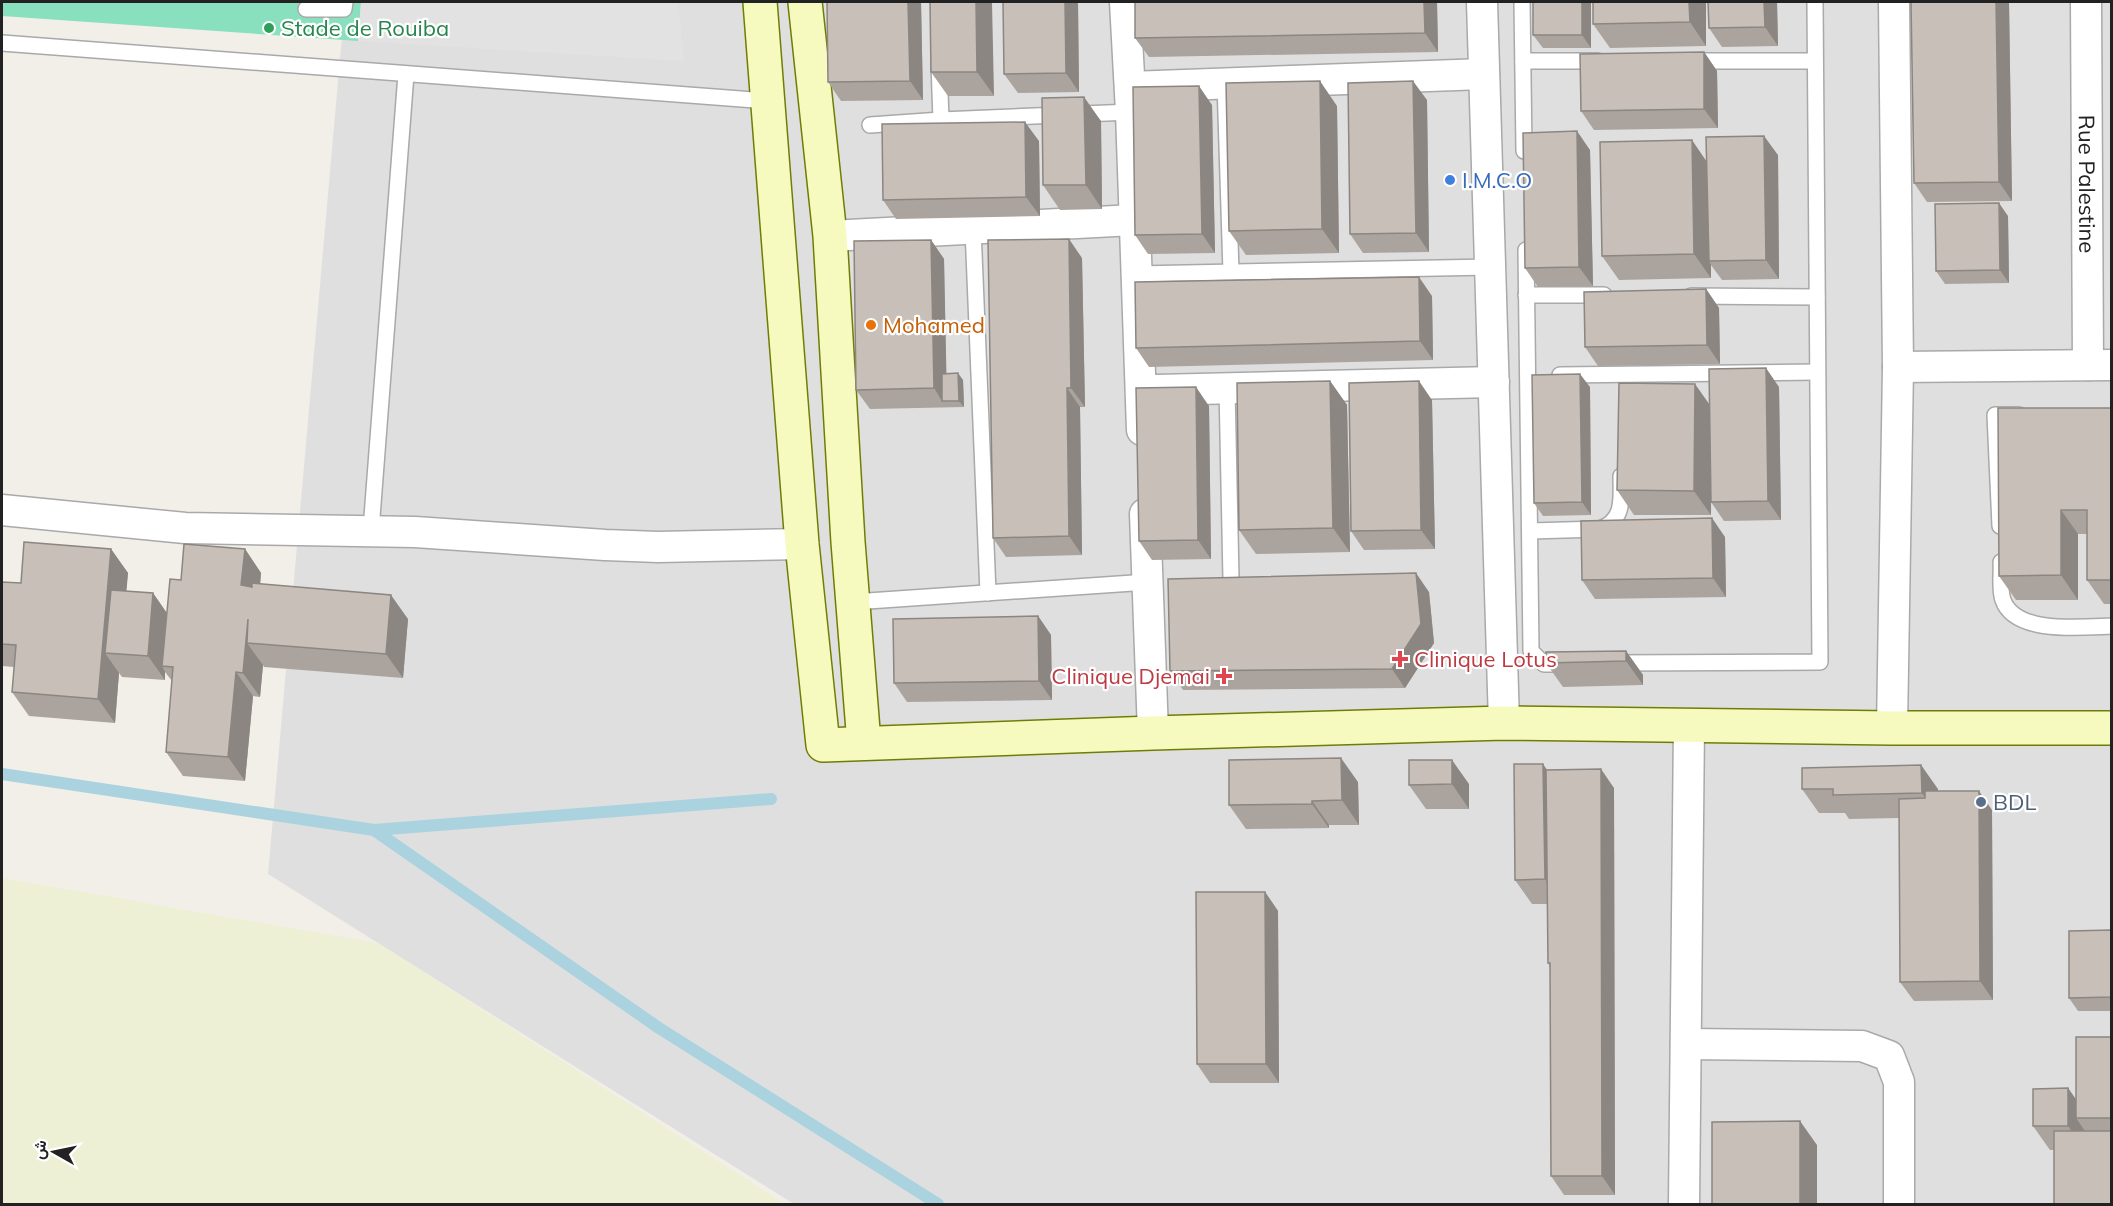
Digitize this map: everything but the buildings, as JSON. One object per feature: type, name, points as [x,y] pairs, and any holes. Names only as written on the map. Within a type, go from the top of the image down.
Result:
[{"type":"street","points":[[760,2],[802,544],[824,745],[1153,732],[1504,723],[1892,728],[2112,728]]},
{"type":"street","points":[[805,2],[830,236],[864,743]]},
{"type":"street","points":[[1125,2],[1143,458]]},
{"type":"street","points":[[1482,2],[1504,723]]},
{"type":"street","points":[[1892,728],[1898,367],[1894,2]]},
{"type":"street","name":"Rue Palestine","points":[[2086,2],[2100,365]]},
{"type":"street","points":[[1130,99],[1225,83],[1484,74]]},
{"type":"street","points":[[830,236],[1134,220]]},
{"type":"street","points":[[1898,367],[2100,365]]},
{"type":"street","points":[[1141,390],[1494,382]]},
{"type":"street","points":[[1144,492],[1153,732]]},
{"type":"street","points":[[2,510],[185,528],[371,530],[637,546],[802,544]]},
{"type":"street","points":[[1684,1204],[1689,725]]},
{"type":"street","points":[[1686,1044],[1862,1046],[1888,1056],[1899,1082],[1899,1204]]},
{"type":"lane","points":[[306,9],[344,9],[345,2]]},
{"type":"lane","points":[[1522,2],[1524,166]]},
{"type":"lane","points":[[1601,663],[1820,662],[1815,2]]},
{"type":"lane","points":[[2,43],[768,101]]},
{"type":"lane","points":[[938,49],[941,120]]},
{"type":"lane","points":[[1523,61],[1617,61]]},
{"type":"lane","points":[[1675,61],[1815,61]]},
{"type":"lane","points":[[371,530],[406,74]]},
{"type":"lane","points":[[1225,83],[1231,272]]},
{"type":"lane","points":[[870,125],[941,120],[1130,99]]},
{"type":"lane","points":[[973,229],[988,593]]},
{"type":"lane","points":[[1526,236],[1526,295],[1539,375],[1530,531],[1532,651],[1544,664],[1578,664]]},
{"type":"lane","points":[[1137,274],[1490,267]]},
{"type":"lane","points":[[1526,295],[1619,296]]},
{"type":"lane","points":[[1677,296],[1817,297]]},
{"type":"lane","points":[[1539,375],[1621,380],[1817,372]]},
{"type":"lane","points":[[1227,388],[1231,579]]},
{"type":"lane","points":[[2030,415],[1995,414],[2003,600],[2016,617],[2050,628],[2112,626]]},
{"type":"lane","points":[[1530,531],[1600,529],[1608,526],[1614,521],[1621,506],[1621,465]]},
{"type":"lane","points":[[853,602],[1148,582]]},
{"type":"shaded area","points":[[345,2],[2111,2],[2111,1204],[794,1204],[268,874]]},
{"type":"shaded area","points":[[361,2],[678,2],[684,61],[358,41]]},
{"type":"green space","name":"Stade de Rouiba","points":[[2,2],[361,2],[358,41],[2,16]]},
{"type":"green space","points":[[2,878],[378,943],[785,1204],[2,1204]]},
{"type":"waterway","points":[[2,774],[374,830],[659,1028],[938,1204]]},
{"type":"waterway","points":[[374,830],[771,799]]},
{"type":"place","name":"Stade de Rouiba","points":[[269,28]]},
{"type":"place","name":"I.M.C.O","points":[[1450,180]]},
{"type":"place","name":"Mohamed","points":[[871,325]]},
{"type":"place","name":"Clinique Lotus","points":[[1400,659]]},
{"type":"place","name":"Clinique Djemai","points":[[1224,676]]},
{"type":"place","name":"BDL","points":[[1981,802]]}]
